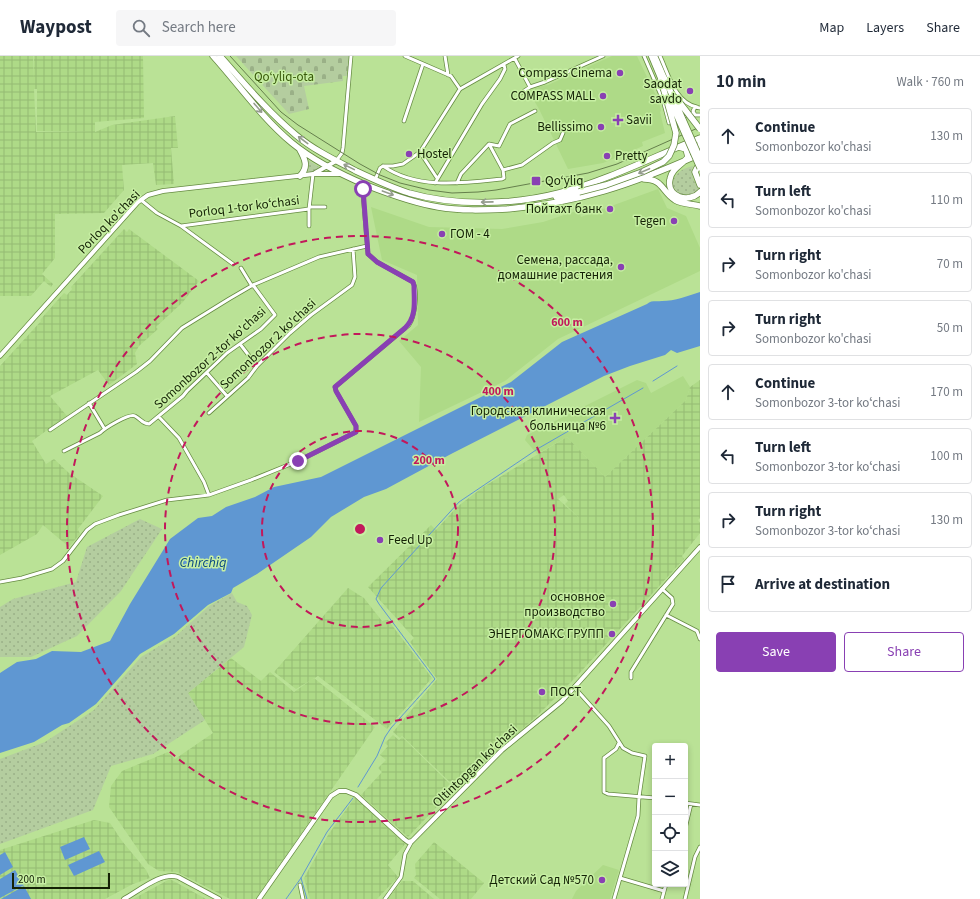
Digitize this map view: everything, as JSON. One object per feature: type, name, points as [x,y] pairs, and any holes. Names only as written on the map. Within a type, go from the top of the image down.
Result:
[{"type":"highway","points":[[213,56],[275,127],[299,148],[344,175],[389,194],[417,203],[448,209],[478,210],[525,207],[555,203],[602,192],[636,181],[700,154]]},
{"type":"highway","points":[[220,56],[256,96],[286,126],[306,143],[336,161],[374,180],[409,193],[438,199],[475,202],[559,197],[602,186],[642,172],[663,162],[670,154],[676,135],[663,79]]},
{"type":"highway","points":[[663,79],[700,129]]},
{"type":"highway","points":[[663,79],[700,158]]},
{"type":"highway","points":[[663,79],[700,167],[697,168],[695,172],[700,185]]},
{"type":"highway","points":[[526,199],[557,194],[585,186],[700,139],[700,146]]},
{"type":"highway","points":[[679,147],[684,148],[688,152],[688,157],[671,175],[670,187],[678,196],[685,198],[691,198],[700,192]]},
{"type":"highway","points":[[299,148],[306,164],[305,169],[300,176]]},
{"type":"highway","points":[[636,181],[645,179],[654,180],[661,185],[675,200],[700,206]]},
{"type":"main road","points":[[651,56],[663,79]]},
{"type":"main road","points":[[655,56],[663,79]]},
{"type":"street","points":[[309,226],[309,208],[313,174],[336,161],[342,153],[351,56]]},
{"type":"street","points":[[405,56],[448,75],[460,89]]},
{"type":"street","points":[[445,56],[448,75]]},
{"type":"street","points":[[374,180],[380,168],[383,166],[403,164],[420,152],[460,89],[518,56]]},
{"type":"street","points":[[521,93],[530,87],[545,82],[603,56]]},
{"type":"street","points":[[644,56],[663,100],[669,123],[693,113],[694,108],[699,107]]},
{"type":"street","points":[[660,56],[682,100],[686,103],[699,107]]},
{"type":"street","points":[[515,59],[530,87]]},
{"type":"street","points":[[404,121],[423,64]]},
{"type":"street","points":[[435,182],[482,104],[500,78],[505,68],[504,65]]},
{"type":"street","points":[[663,100],[667,103],[673,102],[678,93]]},
{"type":"street","points":[[489,144],[499,146],[510,124],[535,111]]},
{"type":"street","points":[[693,113],[696,116],[700,115]]},
{"type":"street","points":[[503,170],[522,165],[553,143],[560,140],[563,133]]},
{"type":"street","points":[[383,166],[391,172],[412,179],[435,182],[457,183],[502,179],[504,178],[503,170],[489,144]]},
{"type":"street","points":[[457,183],[461,174],[489,144]]},
{"type":"street","points":[[420,152],[437,178]]},
{"type":"street","name":"Porloq ko'chasi","points":[[0,356],[141,200],[148,195],[160,192],[313,174],[344,175]]},
{"type":"street","points":[[0,582],[22,578],[52,569],[64,561],[87,530],[101,522],[167,500],[209,495],[298,461],[355,432],[356,426],[335,387],[399,334],[409,325],[414,316],[414,284],[410,280],[372,259],[368,254],[362,183]]},
{"type":"street","name":"Porloq 1-tor koʻchasi","points":[[141,200],[157,213],[181,226],[233,264]]},
{"type":"street","name":"Porloq 1-tor koʻchasi","points":[[181,226],[325,207]]},
{"type":"street","points":[[50,430],[136,372],[150,361],[182,328],[252,286],[319,257],[367,246]]},
{"type":"street","name":"Somonbozor 2 ko'chasi","points":[[209,413],[248,378],[257,366],[311,315],[352,285],[355,277],[353,249]]},
{"type":"street","points":[[241,268],[252,286]]},
{"type":"street","name":"Somonbozor 2-tor ko'chasi","points":[[64,451],[100,433],[104,428],[130,416],[136,417],[143,423],[147,424],[159,417],[208,373],[227,353],[261,329],[276,315],[252,286]]},
{"type":"street","points":[[240,344],[257,366]]},
{"type":"street","points":[[208,373],[227,396]]},
{"type":"street","points":[[89,403],[104,428]]},
{"type":"street","points":[[159,417],[179,438],[204,482],[209,495]]},
{"type":"street","name":"Oltintopgan ko'chasi","points":[[385,899],[401,877],[405,854],[412,841],[502,750],[562,701],[700,547]]},
{"type":"street","points":[[631,678],[631,672],[672,606],[672,598],[662,589]]},
{"type":"street","points":[[666,615],[697,631],[700,639]]},
{"type":"street","points":[[574,687],[609,726],[619,744],[627,751],[645,756],[639,797],[638,816],[614,899]]},
{"type":"street","points":[[619,744],[616,749],[604,758],[604,792],[652,798]]},
{"type":"street","points":[[259,899],[330,796],[339,790],[356,795],[404,839],[408,842],[412,841]]},
{"type":"street","points":[[688,803],[700,805]]},
{"type":"street","points":[[688,819],[692,804]]},
{"type":"street","points":[[685,899],[695,857],[700,846]]},
{"type":"street","points":[[124,899],[159,878],[171,875],[178,877],[219,899]]},
{"type":"street","points":[[620,878],[664,891]]},
{"type":"street","points":[[300,885],[303,899]]},
{"type":"street","points":[[662,899],[665,887]]},
{"type":"shaded area","points":[[0,56],[33,56],[34,78],[34,56],[143,56],[144,118],[95,122],[95,132],[112,125],[175,116],[178,148],[171,148],[174,184],[156,185],[153,163],[122,165],[124,190],[104,213],[55,214],[55,258],[42,274],[53,284],[51,287],[44,281],[31,296],[0,296]],"holes":[[[34,89],[37,89],[37,131],[95,132],[36,132]]]},
{"type":"shaded area","points":[[612,56],[637,56],[659,102],[665,133],[642,142],[643,146],[603,163],[568,169],[539,109],[526,90],[532,87],[548,85]]},
{"type":"shaded area","points":[[658,189],[667,208],[686,216],[700,248],[700,271],[558,339],[505,381],[419,422],[421,367],[399,341],[418,325],[417,275],[382,260],[371,207],[429,227],[502,229],[543,222],[579,210],[581,217]]},
{"type":"shaded area","points":[[124,229],[127,232],[129,229],[199,281],[183,302],[156,327],[158,329],[139,346],[135,353],[137,364],[109,385],[98,370],[50,396],[67,416],[32,441],[46,464],[54,459],[69,473],[103,496],[78,529],[80,534],[69,547],[43,525],[37,534],[0,555],[0,366],[64,293],[67,295],[72,289],[71,287]]},
{"type":"shaded area","name":"Городская клиническая больница №6","points":[[683,376],[690,387],[686,400],[605,477],[567,437],[537,454],[525,440],[527,435],[637,380],[646,383],[651,393]]},
{"type":"shaded area","points":[[700,380],[700,518],[698,520],[700,523],[700,533],[682,556],[684,559],[576,677],[537,716],[456,788],[402,736],[400,738],[393,732],[437,679],[410,642],[414,638],[368,587],[431,525],[436,530],[457,507],[483,487],[567,437],[605,477],[686,400],[690,387]],"holes":[[[564,495],[568,501],[565,504],[578,517],[558,499]]]},
{"type":"shaded area","points":[[348,588],[364,598],[382,621],[388,620],[432,678],[387,729],[318,676],[296,689],[274,672]]},
{"type":"shaded area","points":[[231,658],[261,681],[270,672],[294,692],[314,678],[375,727],[256,899],[230,899],[177,872],[159,871],[148,864],[109,807],[111,786],[122,771],[168,752],[175,759],[213,733],[188,693]]},
{"type":"shaded area","points":[[393,735],[399,740],[402,737],[450,784],[445,789],[449,794],[408,837],[361,795],[382,772],[378,768],[386,760],[380,755],[388,746],[385,743]]},
{"type":"shaded area","points":[[355,797],[405,844],[388,865],[398,877],[377,899],[310,899],[304,878],[328,835]]},
{"type":"shaded area","points":[[94,820],[110,823],[122,841],[146,870],[150,878],[133,884],[105,899],[0,899],[0,850]]},
{"type":"shaded area","points":[[434,842],[484,883],[471,899],[440,899],[414,878],[416,875],[415,864]]},
{"type":"shaded area","name":"Детский Сад №570","points":[[603,865],[619,870],[610,899],[572,899],[576,891]]},
{"type":"shaded area","points":[[170,879],[206,899],[133,899]]},
{"type":"shaded area","points":[[402,881],[413,881],[434,899],[388,899]]},
{"type":"green space","name":"Qo‘yliq-ota","points":[[236,56],[349,56],[347,76],[343,76],[343,81],[304,86],[309,109],[289,114]]},
{"type":"green space","points":[[308,160],[319,167],[317,171],[307,173],[309,167]]},
{"type":"green space","points":[[693,166],[692,175],[699,190],[688,196],[680,195],[673,187],[675,177],[685,168]]},
{"type":"green space","points":[[140,519],[162,529],[121,591],[77,636],[31,657],[0,657],[0,607],[13,599],[76,582],[87,547]]},
{"type":"green space","points":[[232,593],[237,602],[247,606],[252,615],[244,647],[188,693],[205,720],[153,754],[111,766],[93,810],[0,844],[0,759],[45,742],[94,710],[141,657],[176,636],[209,606]]},
{"type":"water","name":"Chirchiq","points":[[700,292],[700,346],[677,353],[671,350],[665,355],[604,376],[386,489],[364,497],[331,517],[311,537],[257,574],[233,588],[231,593],[208,605],[174,634],[140,654],[96,704],[69,723],[62,725],[34,742],[0,753],[0,673],[17,662],[36,659],[52,651],[81,652],[110,641],[130,604],[170,539],[198,518],[212,516],[226,507],[255,497],[274,487],[321,477],[511,382],[562,342],[650,302],[677,299]]},
{"type":"water","points":[[84,837],[90,849],[65,860],[60,847]]},
{"type":"water","points":[[99,851],[105,862],[74,876],[68,865]]},
{"type":"water","points":[[5,852],[13,867],[0,875],[0,855]]},
{"type":"water","points":[[15,870],[24,885],[0,898],[0,879]]},
{"type":"water","points":[[24,886],[31,899],[1,899]]},
{"type":"waterway","points":[[653,381],[677,366]]},
{"type":"waterway","points":[[358,787],[377,756],[385,737],[391,728],[435,679],[376,599],[381,588],[459,502],[539,448],[643,388]]},
{"type":"waterway","points":[[286,899],[301,878],[327,832],[353,798]]},
{"type":"waterway","points":[[301,878],[307,899]]},
{"type":"railway","points":[[230,56],[281,112],[298,125],[380,175],[400,183],[429,190],[452,193],[478,192],[588,173],[617,164],[700,127]]},
{"type":"place","name":"Compass Cinema","points":[[620,73]]},
{"type":"place","name":"Saodat savdo","points":[[690,91]]},
{"type":"place","name":"COMPASS MALL","points":[[603,96]]},
{"type":"place","name":"Savii","points":[[618,120]]},
{"type":"place","name":"Bellissimo","points":[[601,127]]},
{"type":"place","name":"Hostel","points":[[409,154]]},
{"type":"place","name":"Pretty","points":[[607,156]]},
{"type":"place","name":"Qo‘yliq","points":[[536,181]]},
{"type":"place","name":"Пойтахт банк","points":[[610,209]]},
{"type":"place","name":"Tegen","points":[[674,221]]},
{"type":"place","name":"ГОМ - 4","points":[[442,234]]},
{"type":"place","name":"Семена, рассада, домашние растения","points":[[621,267]]},
{"type":"place","name":"Городская клиническая больница №6","points":[[615,418]]},
{"type":"place","name":"Feed Up","points":[[380,540]]},
{"type":"place","name":"основное производство","points":[[613,604]]},
{"type":"place","name":"ЭНЕРГОМАКС ГРУПП","points":[[612,634]]},
{"type":"place","name":"ПОСТ","points":[[542,692]]},
{"type":"place","name":"Детский Сад №570","points":[[602,880]]},
{"type":"route","points":[[298,461],[356,432],[356,426],[335,387],[409,325],[412,322],[414,315],[415,307],[413,282],[372,259],[368,254],[363,189]]}]
